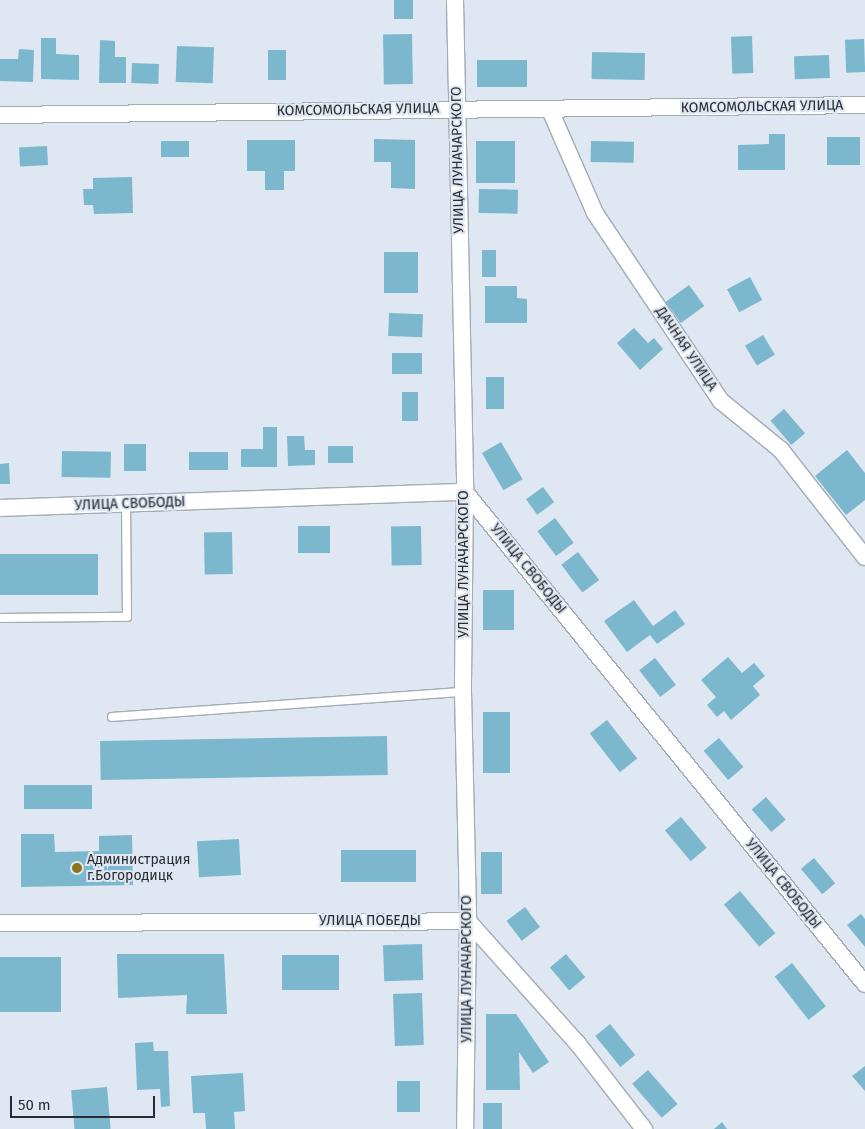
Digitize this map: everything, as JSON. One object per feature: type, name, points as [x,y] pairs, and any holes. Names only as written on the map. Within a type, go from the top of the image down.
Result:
[{"type":"street","name":"УЛИЦА ЛУНАЧАРСКОГО","points":[[455,0],[465,492],[463,692],[468,921],[465,1129]]},
{"type":"street","name":"КОМСОМОЛЬСКАЯ УЛИЦА","points":[[0,115],[456,108],[550,110],[865,105]]},
{"type":"street","name":"ДАЧНАЯ УЛИЦА","points":[[550,110],[595,212],[721,401],[782,450],[865,557]]},
{"type":"street","name":"УЛИЦА СВОБОДЫ","points":[[0,508],[465,492],[865,984]]},
{"type":"street","name":"УЛИЦА ПОБЕДЫ","points":[[0,923],[468,921]]},
{"type":"street","points":[[468,921],[578,1044],[644,1129]]},
{"type":"lane","points":[[0,618],[127,618],[126,504]]},
{"type":"lane","points":[[112,717],[463,692]]},
{"type":"building","points":[[394,0],[413,0],[413,19],[394,19]]},
{"type":"building","points":[[412,34],[413,84],[384,84],[383,35]]},
{"type":"building","points":[[752,36],[753,73],[732,74],[731,37]]},
{"type":"building","points":[[41,38],[56,38],[56,54],[79,55],[79,80],[41,79]]},
{"type":"building","points":[[864,39],[865,72],[846,73],[845,40]]},
{"type":"building","points":[[100,40],[115,41],[115,57],[126,57],[126,83],[99,83]]},
{"type":"building","points":[[177,46],[214,47],[213,83],[176,82]]},
{"type":"building","points":[[19,49],[34,50],[33,82],[0,81],[0,59],[18,59]]},
{"type":"building","points":[[268,50],[286,50],[286,80],[268,80]]},
{"type":"building","points":[[592,52],[645,53],[645,80],[592,79]]},
{"type":"building","points":[[829,55],[830,78],[795,79],[794,56]]},
{"type":"building","points":[[477,60],[527,60],[527,87],[477,87]]},
{"type":"building","points":[[132,63],[159,64],[158,84],[131,83]]},
{"type":"building","points":[[769,134],[785,134],[785,170],[738,170],[738,145],[769,144]]},
{"type":"building","points":[[827,137],[860,137],[860,165],[827,165]]},
{"type":"building","points":[[374,139],[415,140],[415,189],[391,188],[391,162],[374,162]]},
{"type":"building","points":[[247,140],[295,140],[295,171],[284,171],[284,190],[265,190],[265,171],[247,171]]},
{"type":"building","points":[[161,141],[189,141],[189,157],[161,157]]},
{"type":"building","points":[[476,141],[515,141],[515,183],[476,183]]},
{"type":"building","points":[[591,141],[634,142],[634,163],[591,162]]},
{"type":"building","points":[[47,146],[48,165],[20,166],[19,147]]},
{"type":"building","points":[[132,177],[133,213],[94,214],[93,205],[84,205],[83,189],[93,189],[93,178]]},
{"type":"building","points":[[479,189],[518,190],[518,214],[479,213]]},
{"type":"building","points":[[482,250],[496,250],[496,277],[482,277]]},
{"type":"building","points":[[384,252],[418,252],[418,293],[384,293]]},
{"type":"building","points":[[750,277],[762,300],[739,312],[727,289]]},
{"type":"building","points":[[689,285],[704,306],[681,323],[666,302]]},
{"type":"building","points":[[485,286],[517,286],[517,298],[527,299],[527,323],[485,323]]},
{"type":"building","points":[[389,313],[423,314],[422,337],[388,336]]},
{"type":"building","points":[[634,328],[648,343],[654,338],[663,349],[640,370],[617,343]]},
{"type":"building","points":[[763,335],[775,355],[757,366],[745,346]]},
{"type":"building","points":[[392,353],[422,353],[422,374],[392,374]]},
{"type":"building","points":[[486,377],[504,377],[504,409],[486,409]]},
{"type":"building","points":[[402,392],[418,392],[418,421],[402,421]]},
{"type":"building","points":[[784,409],[805,433],[791,445],[770,421]]},
{"type":"building","points":[[263,427],[277,427],[277,467],[241,467],[241,449],[263,449]]},
{"type":"building","points":[[287,436],[304,436],[305,450],[315,450],[315,465],[288,466]]},
{"type":"building","points":[[501,442],[522,479],[503,490],[482,453]]},
{"type":"building","points":[[124,444],[146,444],[146,471],[124,471]]},
{"type":"building","points":[[328,446],[353,446],[353,463],[328,463]]},
{"type":"building","points":[[847,450],[865,473],[865,500],[846,515],[815,476]]},
{"type":"building","points":[[62,451],[111,452],[111,478],[62,477]]},
{"type":"building","points":[[189,452],[228,452],[228,470],[189,470]]},
{"type":"building","points":[[9,463],[10,484],[0,484],[0,464]]},
{"type":"building","points":[[543,487],[554,502],[537,515],[526,499]]},
{"type":"building","points":[[555,518],[574,543],[556,556],[537,531]]},
{"type":"building","points":[[298,526],[330,526],[330,553],[298,553]]},
{"type":"building","points":[[421,526],[422,565],[392,566],[391,527]]},
{"type":"building","points":[[204,532],[232,532],[233,574],[205,574]]},
{"type":"building","points":[[578,552],[599,580],[582,593],[561,565]]},
{"type":"building","points":[[0,554],[98,554],[98,595],[0,595]]},
{"type":"building","points":[[483,590],[514,590],[514,630],[483,630]]},
{"type":"building","points":[[634,600],[653,626],[675,610],[685,624],[657,644],[650,635],[627,652],[604,621]]},
{"type":"building","points":[[728,657],[742,673],[754,663],[765,676],[753,686],[760,695],[731,720],[724,711],[717,717],[707,705],[716,697],[701,680]]},
{"type":"building","points":[[655,658],[676,685],[660,697],[639,670]]},
{"type":"building","points":[[483,712],[510,712],[510,773],[483,773]]},
{"type":"building","points":[[607,720],[637,759],[620,772],[590,734]]},
{"type":"building","points":[[387,736],[388,775],[101,780],[100,741]]},
{"type":"building","points":[[719,738],[743,767],[728,780],[704,751]]},
{"type":"building","points":[[24,785],[92,785],[92,809],[24,809]]},
{"type":"building","points":[[766,797],[786,820],[771,832],[752,809]]},
{"type":"building","points":[[681,817],[707,848],[691,861],[665,830]]},
{"type":"building","name":"Администрация г.Богородицк","points":[[21,834],[54,834],[55,852],[99,851],[99,836],[132,835],[133,885],[21,887]]},
{"type":"building","points":[[239,839],[241,875],[199,877],[197,841]]},
{"type":"building","points":[[341,850],[416,850],[416,882],[341,882]]},
{"type":"building","points":[[481,852],[502,852],[502,894],[481,894]]},
{"type":"building","points":[[814,858],[835,883],[822,894],[801,869]]},
{"type":"building","points":[[740,891],[775,933],[759,947],[724,904]]},
{"type":"building","points":[[525,907],[540,927],[522,941],[507,921]]},
{"type":"building","points":[[861,914],[865,919],[865,947],[847,925]]},
{"type":"building","points":[[422,944],[423,980],[384,981],[383,945]]},
{"type":"building","points":[[117,954],[224,954],[227,1014],[186,1014],[187,995],[118,998]]},
{"type":"building","points":[[566,954],[585,977],[569,990],[550,967]]},
{"type":"building","points":[[282,955],[339,955],[339,990],[282,990]]},
{"type":"building","points":[[0,957],[61,957],[61,1012],[0,1012]]},
{"type":"building","points":[[792,963],[826,1006],[809,1020],[775,977]]},
{"type":"building","points":[[422,993],[424,1045],[395,1046],[393,994]]},
{"type":"building","points":[[486,1014],[516,1014],[549,1062],[533,1073],[519,1052],[520,1090],[486,1090]]},
{"type":"building","points":[[610,1024],[635,1055],[620,1067],[595,1036]]},
{"type":"building","points":[[153,1042],[154,1051],[168,1051],[170,1106],[161,1107],[160,1089],[137,1090],[135,1043]]},
{"type":"building","points":[[865,1066],[865,1091],[852,1076]]},
{"type":"building","points":[[648,1070],[678,1104],[662,1118],[632,1084]]},
{"type":"building","points":[[243,1073],[245,1111],[234,1112],[235,1129],[206,1129],[205,1113],[193,1113],[191,1076]]},
{"type":"building","points":[[397,1081],[420,1081],[420,1112],[397,1112]]},
{"type":"building","points":[[107,1087],[111,1129],[75,1129],[71,1090]]},
{"type":"building","points":[[483,1103],[502,1103],[502,1129],[483,1129]]},
{"type":"building","points":[[722,1122],[727,1129],[714,1129]]},
{"type":"place","name":"Администрация г.Богородицк","points":[[77,868]]}]
